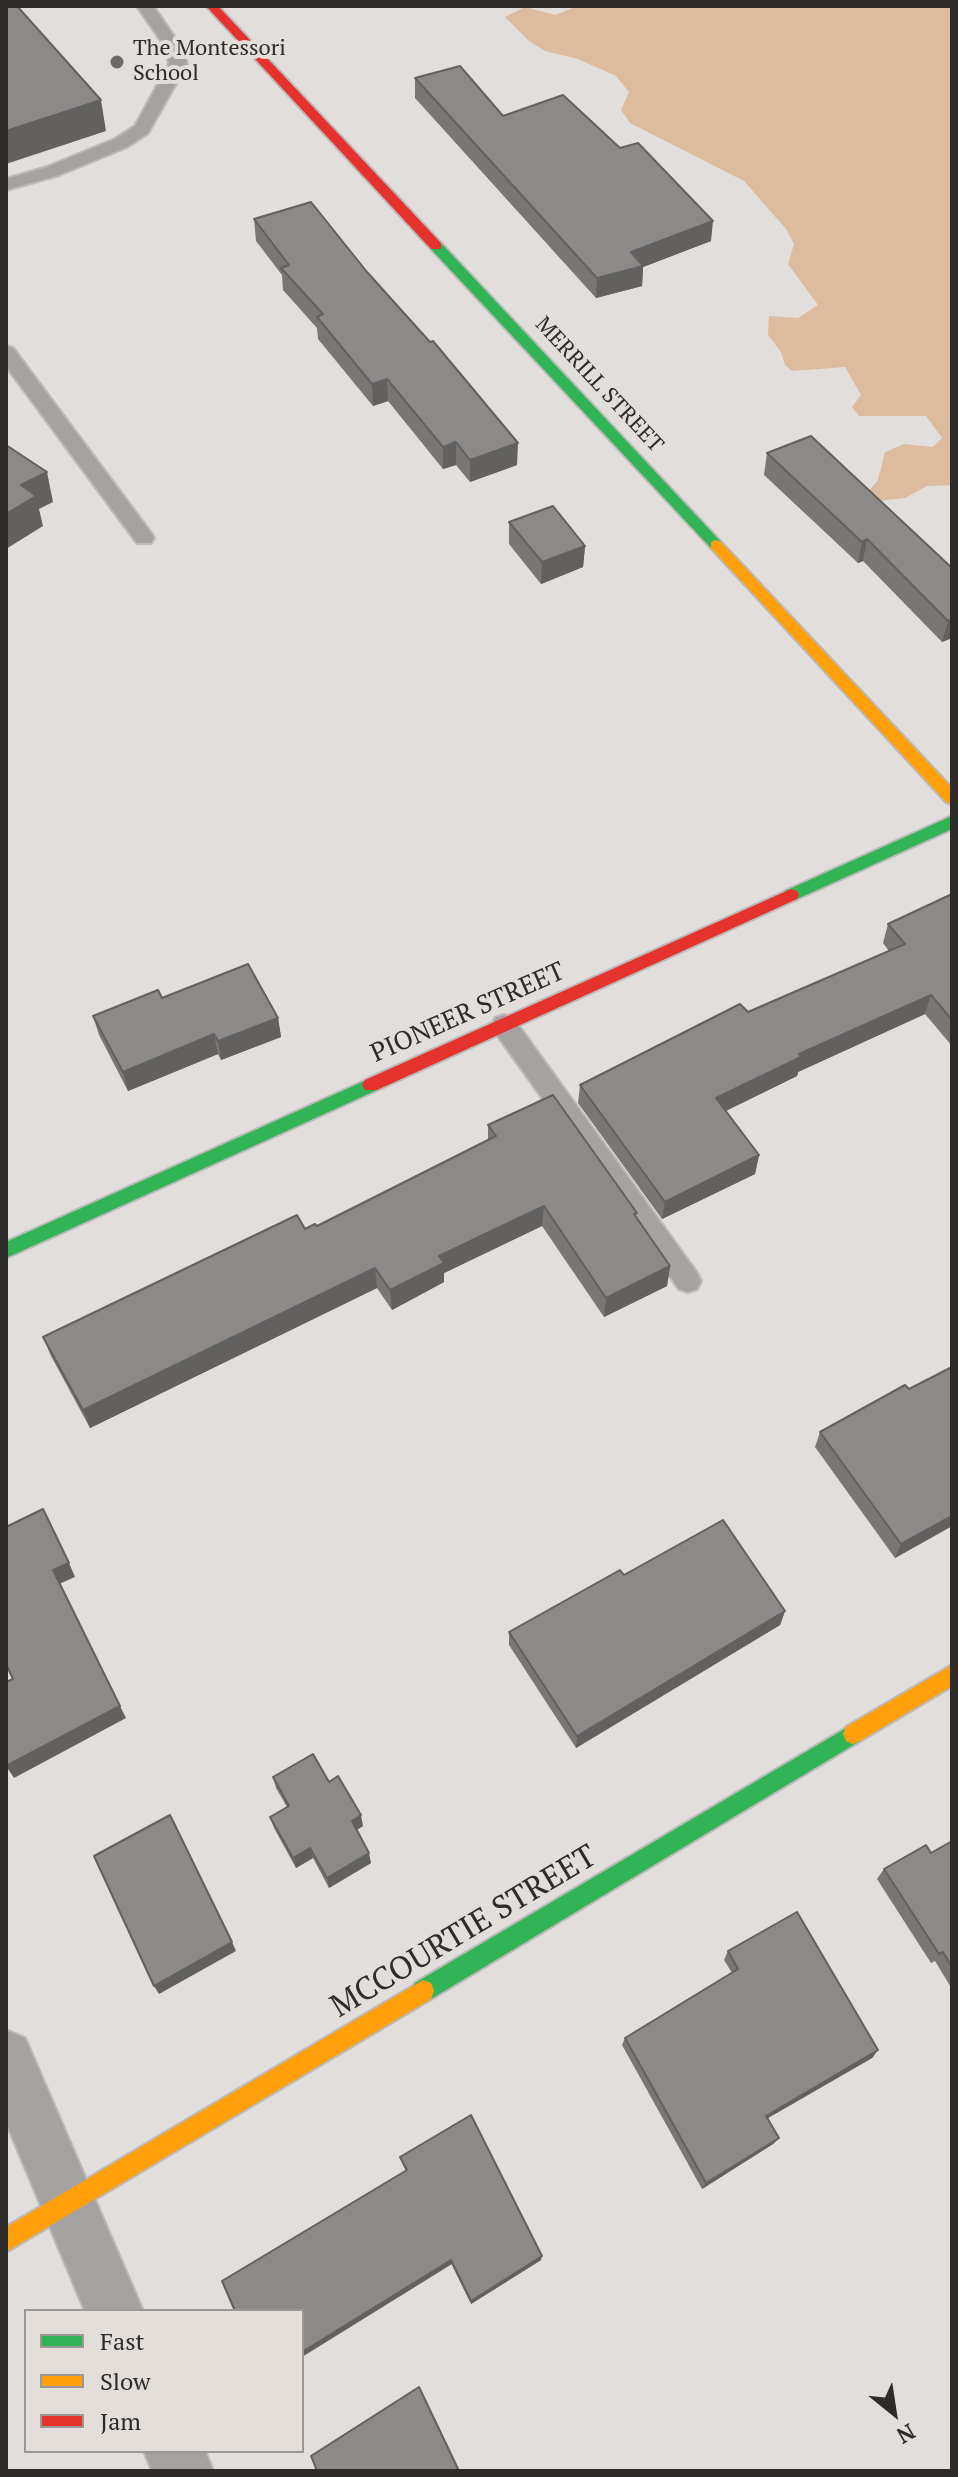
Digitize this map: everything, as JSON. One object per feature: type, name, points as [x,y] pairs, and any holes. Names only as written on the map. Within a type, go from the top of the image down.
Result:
[{"type":"street","name":"MERRILL STREET","points":[[212,6],[952,798]]},
{"type":"street","name":"PIONEER STREET","points":[[6,1250],[952,822]]},
{"type":"street","name":"MCCOURTIE STREET","points":[[6,2240],[952,1675]]},
{"type":"street","points":[[6,2057],[113,2309]]},
{"type":"lane","points":[[6,185],[121,143],[142,129],[178,64],[174,48],[145,6]]},
{"type":"lane","points":[[6,352],[144,538]]},
{"type":"lane","points":[[504,1025],[688,1281]]},
{"type":"shaded area","points":[[578,6],[952,6],[952,485],[927,486],[905,498],[879,501],[869,491],[878,480],[885,452],[904,444],[933,447],[942,438],[926,416],[859,416],[852,407],[861,395],[845,367],[792,371],[785,365],[781,352],[768,335],[769,316],[798,318],[818,305],[788,264],[794,244],[786,229],[744,181],[630,123],[621,110],[629,92],[616,76],[578,59],[545,51],[529,41],[505,17],[525,7],[555,15]]},
{"type":"building","points":[[6,6],[17,6],[101,100],[6,131]]},
{"type":"building","points":[[460,66],[503,116],[563,95],[620,148],[638,143],[713,221],[631,252],[643,266],[597,278],[415,78]]},
{"type":"building","points":[[311,202],[367,272],[430,342],[433,341],[518,443],[470,460],[456,442],[443,447],[387,379],[372,384],[317,317],[323,314],[281,268],[289,265],[254,219]]},
{"type":"building","points":[[811,436],[952,568],[952,619],[948,621],[867,539],[862,542],[767,453]]},
{"type":"building","points":[[6,445],[47,472],[21,485],[36,496],[6,514]]},
{"type":"building","points":[[553,506],[585,546],[542,562],[509,522]]},
{"type":"building","points":[[952,894],[952,1020],[931,995],[799,1054],[801,1057],[716,1098],[759,1155],[665,1202],[580,1085],[740,1004],[748,1012],[905,944],[888,924]]},
{"type":"building","points":[[248,964],[278,1018],[218,1041],[214,1034],[123,1072],[93,1016],[158,990],[162,998]]},
{"type":"building","points":[[553,1095],[637,1213],[634,1214],[670,1266],[606,1298],[544,1206],[439,1256],[444,1263],[390,1290],[375,1268],[83,1410],[43,1337],[297,1215],[305,1229],[315,1224],[317,1226],[496,1136],[488,1125]]},
{"type":"building","points":[[952,1367],[952,1516],[901,1544],[820,1432],[905,1385],[909,1389]]},
{"type":"building","points":[[43,1509],[69,1563],[53,1570],[120,1706],[6,1766],[6,1682],[13,1679],[6,1664],[6,1527]]},
{"type":"building","points":[[723,1520],[785,1611],[577,1736],[509,1632],[620,1570],[624,1575]]},
{"type":"building","points":[[313,1754],[329,1782],[338,1776],[361,1815],[352,1821],[369,1853],[327,1878],[310,1848],[293,1858],[270,1817],[289,1806],[273,1777]]},
{"type":"building","points":[[170,1815],[232,1942],[154,1986],[94,1856]]},
{"type":"building","points":[[952,1841],[952,1967],[943,1952],[939,1954],[884,1869],[926,1845],[931,1853]]},
{"type":"building","points":[[797,1912],[878,2050],[766,2116],[779,2138],[706,2183],[625,2038],[738,1969],[728,1951]]},
{"type":"building","points":[[471,2115],[542,2256],[471,2301],[451,2260],[304,2351],[304,2309],[234,2309],[222,2281],[407,2170],[400,2157]]},
{"type":"building","points":[[419,2387],[459,2471],[317,2471],[311,2456]]},
{"type":"traffic: fast","points":[[436,246],[716,545]]},
{"type":"traffic: fast","points":[[791,895],[952,822]]},
{"type":"traffic: fast","points":[[6,1250],[371,1085]]},
{"type":"traffic: fast","points":[[423,1991],[853,1734]]},
{"type":"traffic: slow","points":[[716,545],[952,798]]},
{"type":"traffic: slow","points":[[853,1734],[952,1675]]},
{"type":"traffic: slow","points":[[6,2240],[423,1991]]},
{"type":"traffic: jam","points":[[212,6],[436,246]]},
{"type":"traffic: jam","points":[[371,1085],[791,895]]},
{"type":"place","name":"The Montessori School","points":[[117,62]]}]
